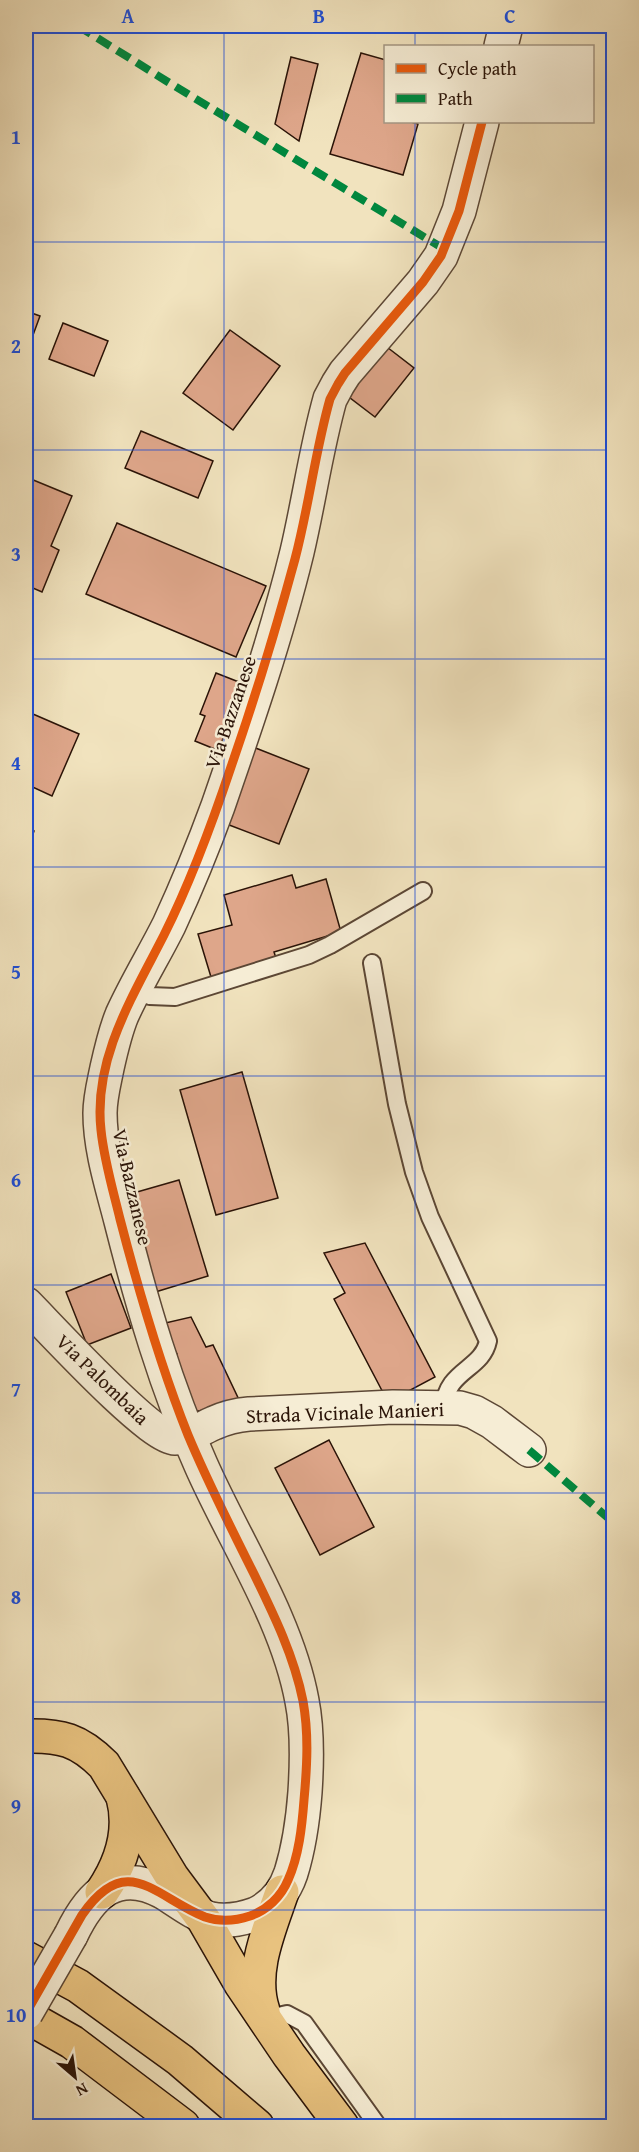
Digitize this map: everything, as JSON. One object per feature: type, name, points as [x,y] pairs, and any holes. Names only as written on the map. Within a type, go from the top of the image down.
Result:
[{"type":"highway","points":[[26,1736],[62,1737],[78,1743],[104,1765],[172,1877],[200,1914],[241,1984],[342,2127]]},
{"type":"highway","points":[[102,1892],[115,1871],[124,1840],[126,1817],[122,1793]]},
{"type":"highway","points":[[265,2019],[260,2004],[259,1973],[267,1934],[282,1892]]},
{"type":"highway","points":[[26,1958],[78,1986],[180,2060],[257,2127]]},
{"type":"highway","points":[[26,2015],[72,2042],[183,2127]]},
{"type":"street","points":[[501,45],[506,26]]},
{"type":"street","name":"Via Bazzanese","points":[[26,2015],[86,1908],[102,1892],[120,1883],[136,1882],[162,1892],[208,1918],[225,1921],[250,1916],[272,1904],[282,1892],[290,1876],[303,1815],[307,1743],[303,1701],[296,1672],[283,1636],[188,1434],[157,1347],[134,1273],[106,1162],[101,1132],[100,1101],[112,1046],[123,1014],[168,927],[195,865],[258,689],[295,557],[330,399],[345,373],[423,282],[441,256],[459,212],[482,123]]},
{"type":"street","name":"Via Palombaia","points":[[26,1304],[88,1368],[155,1429],[172,1437],[188,1434]]},
{"type":"street","name":"Strada Vicinale Manieri","points":[[188,1434],[227,1418],[249,1414],[393,1407],[444,1407],[467,1410],[481,1415],[529,1450]]},
{"type":"lane","points":[[135,990],[150,996],[175,997],[309,955],[423,891]]},
{"type":"lane","points":[[372,963],[397,1104],[414,1172],[430,1217],[488,1341],[486,1349],[479,1358],[451,1382],[444,1407]]},
{"type":"lane","points":[[265,2019],[287,2014],[300,2019],[378,2127]]},
{"type":"building","points":[[361,53],[384,59],[384,123],[418,124],[403,175],[330,154]]},
{"type":"building","points":[[291,57],[318,64],[299,141],[275,124]]},
{"type":"building","points":[[26,311],[40,316],[29,346],[26,344]]},
{"type":"building","points":[[63,323],[108,341],[94,376],[49,359]]},
{"type":"building","points":[[230,330],[280,366],[233,430],[183,393]]},
{"type":"building","points":[[383,344],[414,368],[375,417],[345,394]]},
{"type":"building","points":[[141,431],[213,461],[198,498],[125,468]]},
{"type":"building","points":[[26,477],[72,496],[51,546],[59,550],[42,592],[26,585]]},
{"type":"building","points":[[117,523],[266,586],[236,657],[86,594]]},
{"type":"building","points":[[216,673],[249,686],[222,752],[195,741],[205,716],[200,714]]},
{"type":"building","points":[[26,711],[79,734],[52,796],[26,784]]},
{"type":"building","points":[[253,747],[309,769],[279,844],[224,823]]},
{"type":"building","points":[[26,828],[34,831],[26,855]]},
{"type":"building","points":[[292,875],[296,888],[326,879],[341,932],[274,952],[276,958],[211,977],[198,934],[232,925],[224,895]]},
{"type":"building","points":[[242,1072],[278,1198],[216,1215],[180,1090]]},
{"type":"building","points":[[179,1180],[208,1276],[152,1293],[123,1196]]},
{"type":"building","points":[[365,1243],[435,1377],[388,1402],[334,1299],[345,1293],[324,1253]]},
{"type":"building","points":[[111,1274],[131,1328],[87,1345],[66,1292]]},
{"type":"building","points":[[191,1317],[206,1347],[213,1345],[241,1404],[192,1412],[170,1356],[177,1354],[161,1324]]},
{"type":"building","points":[[329,1440],[374,1527],[320,1555],[275,1468]]},
{"type":"marked path","points":[[78,26],[444,249]]},
{"type":"marked path","points":[[529,1450],[614,1523]]},
{"type":"cycle path","points":[[26,2013],[82,1915],[98,1896],[113,1885],[128,1882],[142,1884],[205,1917],[222,1920],[239,1919],[250,1916],[273,1902],[288,1880],[297,1851],[303,1810],[307,1750],[305,1713],[299,1684],[276,1620],[188,1435],[168,1382],[142,1301],[106,1164],[100,1104],[103,1078],[118,1029],[192,873],[248,715],[295,559],[330,399],[345,373],[423,282],[441,256],[459,211],[482,123]]}]
